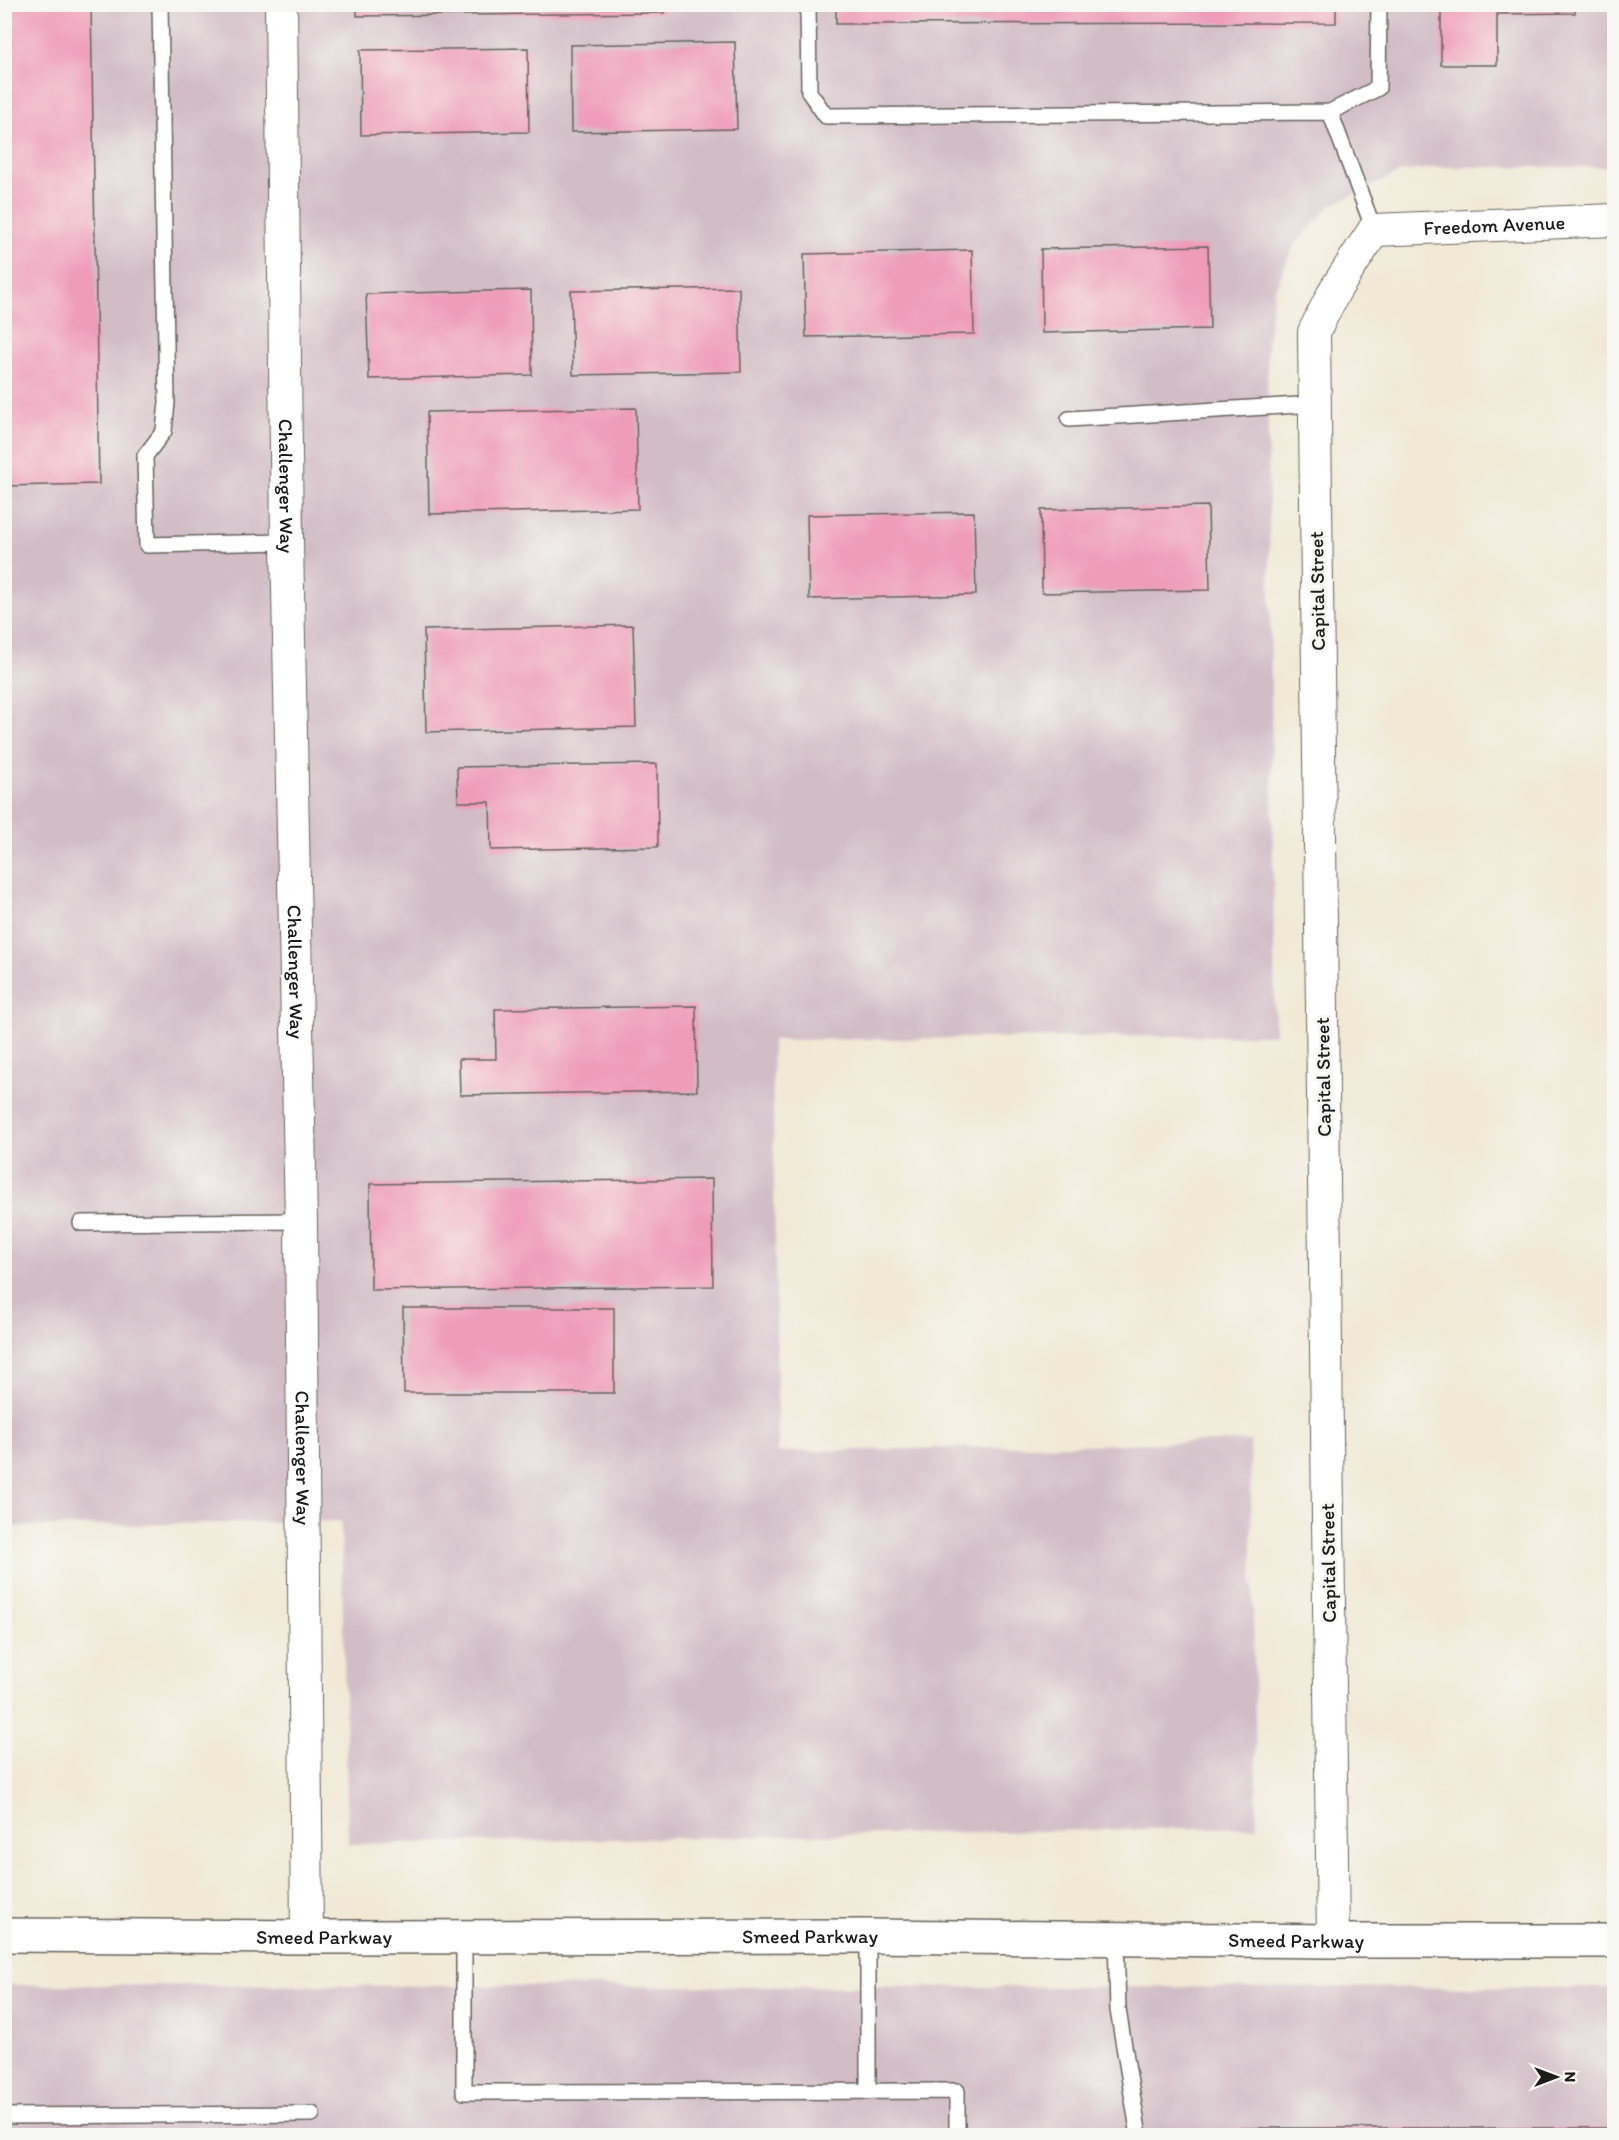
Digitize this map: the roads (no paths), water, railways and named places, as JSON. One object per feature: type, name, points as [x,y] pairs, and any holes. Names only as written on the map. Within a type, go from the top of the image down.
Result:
[{"type":"street","name":"Challenger Way","points":[[281,4],[287,542],[301,1221],[307,1937]]},
{"type":"street","name":"Freedom Avenue","points":[[1374,230],[1614,220]]},
{"type":"street","name":"Capital Street","points":[[1333,1941],[1314,332],[1335,290],[1374,230]]},
{"type":"street","name":"Smeed Parkway","points":[[4,1935],[868,1936],[1333,1941],[1614,1941]]},
{"type":"lane","points":[[160,4],[167,403],[164,431],[146,456],[147,545],[287,542]]},
{"type":"lane","points":[[808,4],[809,92],[826,117],[1330,112],[1378,88],[1379,4]]},
{"type":"lane","points":[[1330,112],[1374,230]]},
{"type":"lane","points":[[1068,419],[1315,404]]},
{"type":"lane","points":[[81,1223],[301,1221]]},
{"type":"lane","points":[[868,1936],[868,2092]]},
{"type":"lane","points":[[464,1937],[464,2092],[957,2091],[957,2136]]},
{"type":"lane","points":[[1116,1938],[1118,2010],[1139,2136]]},
{"type":"lane","points":[[4,2116],[312,2114]]}]
